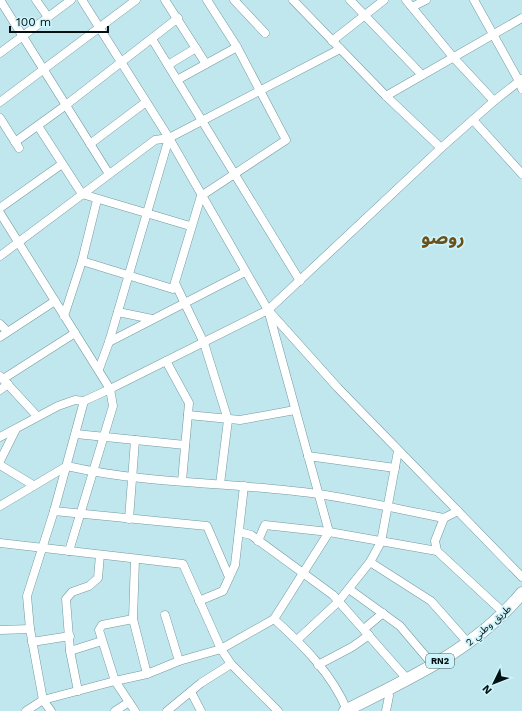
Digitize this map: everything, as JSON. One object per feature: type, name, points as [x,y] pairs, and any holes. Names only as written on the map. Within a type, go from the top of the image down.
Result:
[{"type":"highway","name":"طريق وطني 2","points":[[346,710],[433,665],[468,644],[520,600]]},
{"type":"street","points":[[0,0],[109,174]]},
{"type":"street","points":[[36,0],[48,17]]},
{"type":"street","points":[[0,53],[71,0]]},
{"type":"street","points":[[82,0],[169,138],[268,310],[314,362],[398,451],[458,511],[516,573],[522,577]]},
{"type":"street","points":[[0,102],[136,0]]},
{"type":"street","points":[[165,0],[178,18],[206,64]]},
{"type":"street","points":[[82,261],[173,289],[190,226],[201,196],[286,140],[236,47],[207,0]]},
{"type":"street","points":[[234,0],[265,33]]},
{"type":"street","points":[[293,0],[386,96],[441,148]]},
{"type":"street","points":[[350,0],[422,75]]},
{"type":"street","points":[[332,41],[364,16],[374,3],[384,0]]},
{"type":"street","points":[[406,0],[452,57],[494,101]]},
{"type":"street","points":[[412,8],[426,0]]},
{"type":"street","points":[[0,438],[37,416],[67,402],[84,401],[204,343],[268,310],[441,148],[494,101],[521,83],[474,0]]},
{"type":"street","points":[[0,118],[17,145],[38,126],[178,18]]},
{"type":"street","points":[[386,96],[522,18]]},
{"type":"street","points":[[152,38],[300,281]]},
{"type":"street","points":[[177,80],[236,47]]},
{"type":"street","points":[[168,65],[196,48]]},
{"type":"street","points":[[0,256],[155,140],[169,138],[202,120],[261,92],[340,49]]},
{"type":"street","points":[[90,144],[146,102]]},
{"type":"street","points":[[473,120],[522,174]]},
{"type":"street","points":[[38,126],[82,194],[97,200],[190,226]]},
{"type":"street","points":[[99,368],[109,342],[128,275],[148,214],[169,138]]},
{"type":"street","points":[[0,208],[62,164]]},
{"type":"street","points":[[64,316],[82,261],[97,200]]},
{"type":"street","points":[[0,213],[64,316],[99,368],[110,389],[113,406],[69,551]]},
{"type":"street","points":[[109,342],[245,272]]},
{"type":"street","points":[[175,283],[204,343],[228,420],[220,484]]},
{"type":"street","points":[[0,337],[55,301]]},
{"type":"street","points":[[26,711],[43,700],[114,681],[147,674],[179,661],[221,649],[274,619],[304,574],[329,532],[268,310]]},
{"type":"street","points":[[118,312],[152,319]]},
{"type":"street","points":[[0,324],[7,331]]},
{"type":"street","points":[[0,390],[4,379],[75,333]]},
{"type":"street","points":[[166,361],[189,403],[182,481]]},
{"type":"street","points":[[4,379],[37,416]]},
{"type":"street","points":[[51,711],[43,700],[30,629],[27,596],[44,548],[84,401]]},
{"type":"street","points":[[188,415],[240,420],[295,410]]},
{"type":"street","points":[[0,461],[16,429]]},
{"type":"street","points":[[76,434],[185,445]]},
{"type":"street","points":[[129,519],[135,440]]},
{"type":"street","points":[[297,640],[338,602],[370,562],[381,542],[398,451]]},
{"type":"street","points":[[308,456],[395,468]]},
{"type":"street","points":[[0,465],[33,485]]},
{"type":"street","points":[[0,506],[67,466],[92,472],[132,477],[319,494],[444,518],[458,511]]},
{"type":"street","points":[[199,601],[222,591],[235,565],[240,532],[244,486]]},
{"type":"street","points":[[54,511],[207,526],[229,577]]},
{"type":"street","points":[[444,518],[435,541],[437,551],[504,614]]},
{"type":"street","points":[[258,541],[265,526],[329,532],[437,551]]},
{"type":"street","points":[[240,532],[251,535],[304,574],[338,602],[407,679]]},
{"type":"street","points":[[0,543],[183,564],[221,649],[231,664],[278,711]]},
{"type":"street","points":[[78,691],[70,651],[66,599],[72,592],[89,586],[98,578],[100,555]]},
{"type":"street","points":[[135,559],[133,619],[147,674]]},
{"type":"street","points":[[370,562],[431,600],[468,644]]},
{"type":"street","points":[[349,589],[400,626],[433,665]]},
{"type":"street","points":[[318,665],[352,647],[382,612]]},
{"type":"street","points":[[165,615],[179,661]]},
{"type":"street","points":[[133,619],[100,626],[99,632],[114,681],[135,711]]},
{"type":"street","points":[[274,619],[297,640],[339,691],[346,710]]},
{"type":"street","points":[[0,630],[30,629]]},
{"type":"street","points":[[32,642],[70,636]]},
{"type":"street","points":[[70,651],[102,641]]},
{"type":"street","points":[[167,711],[204,681],[231,664]]},
{"type":"street","points":[[386,711],[389,696],[388,689]]},
{"type":"street","points":[[191,692],[201,711]]},
{"type":"street","points":[[115,711],[129,702]]},
{"type":"district","name":"روصو","points":[[443,238]]}]
